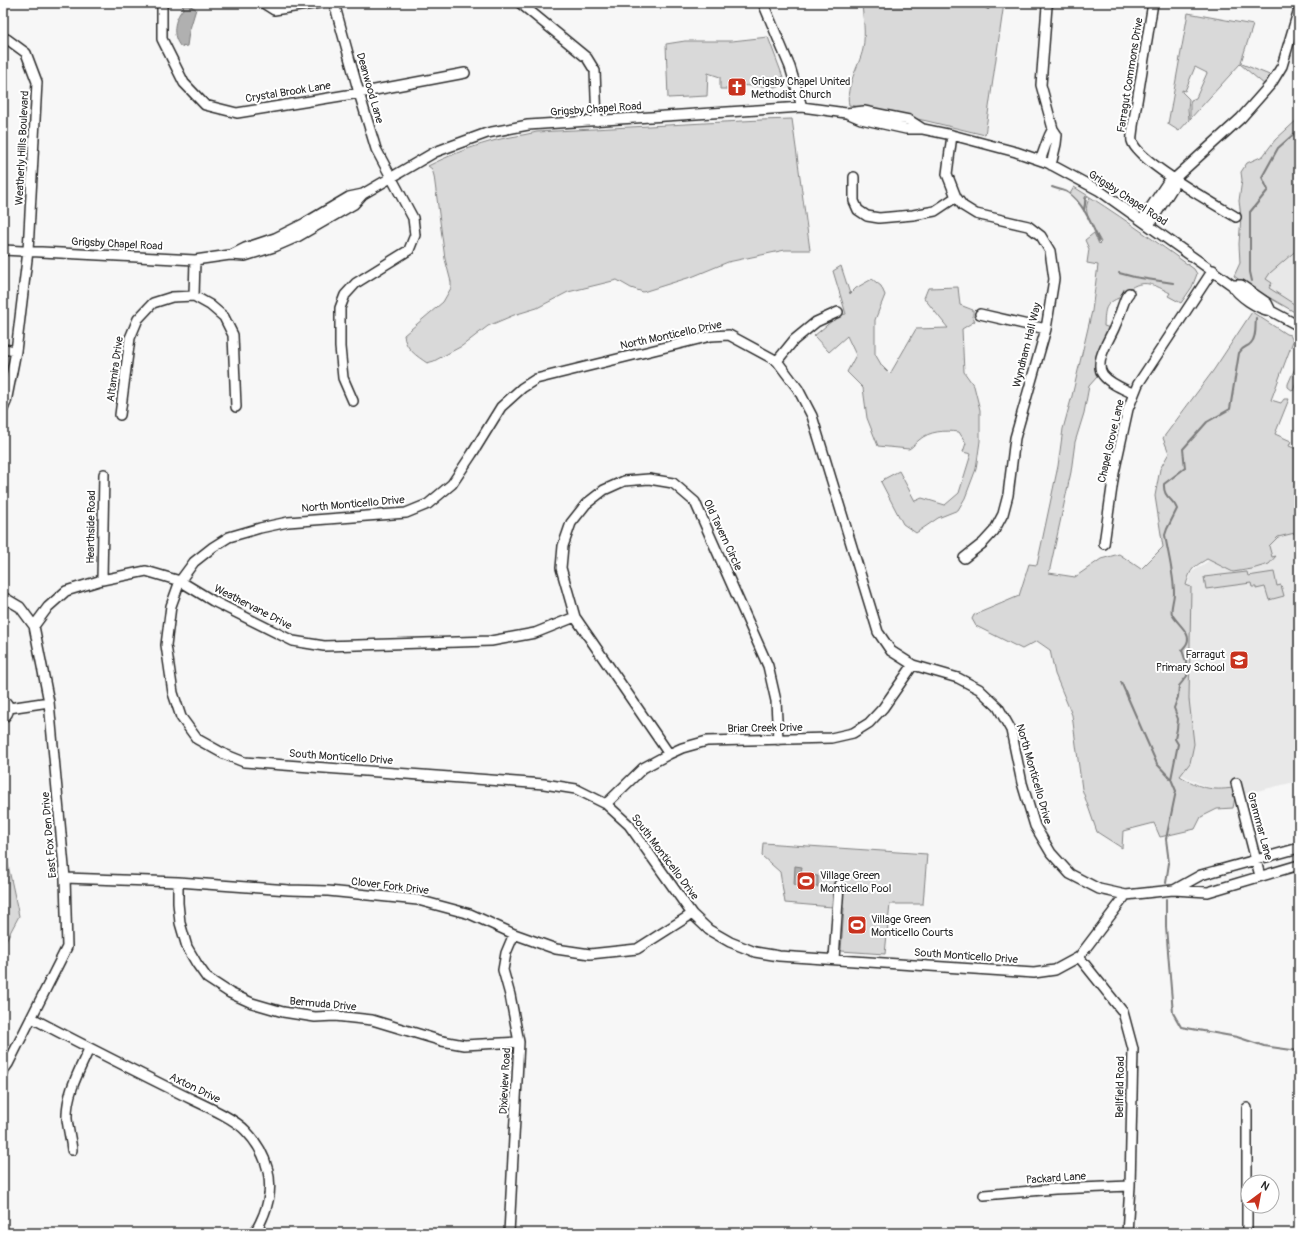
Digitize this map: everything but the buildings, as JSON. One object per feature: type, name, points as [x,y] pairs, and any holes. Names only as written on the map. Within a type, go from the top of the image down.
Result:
[{"type":"street","name":"Crystal Brook Lane","points":[[162,3],[162,40],[184,83],[205,105],[237,113],[359,93],[465,73]]},
{"type":"street","points":[[263,3],[274,10],[320,3]]},
{"type":"street","name":"Deanwood Lane","points":[[334,3],[376,149],[413,218],[415,235],[409,250],[356,283],[345,295],[340,308],[340,347],[343,378],[353,401]]},
{"type":"street","points":[[520,3],[587,58],[595,71],[597,121]]},
{"type":"street","points":[[763,3],[790,67],[802,107]]},
{"type":"street","points":[[1049,3],[1047,6],[1041,84],[1053,129],[1057,135],[1051,165]]},
{"type":"street","name":"Farragut Commons Drive","points":[[1153,3],[1133,126],[1132,141],[1138,152],[1174,179],[1236,217]]},
{"type":"street","points":[[1146,222],[1173,187],[1174,179],[1241,118],[1271,84],[1282,66],[1299,9]]},
{"type":"street","name":"Weatherly Hills Boulevard","points":[[3,38],[7,39],[26,53],[37,82],[28,251],[16,351],[6,402],[3,408]]},
{"type":"street","name":"Grigsby Chapel Road","points":[[3,250],[195,260],[230,255],[245,256],[288,241],[354,204],[363,194],[435,152],[487,133],[528,125],[802,107],[846,113],[861,119],[899,128],[923,129],[952,135],[1040,160],[1100,191],[1146,222],[1232,285],[1241,285],[1266,303],[1271,310],[1299,326]]},
{"type":"street","points":[[1040,160],[1053,129]]},
{"type":"street","name":"Wyndham Hall Way","points":[[952,135],[946,174],[956,197],[963,206],[976,214],[1028,226],[1041,236],[1050,251],[1054,279],[1046,329],[1015,438],[1008,494],[1003,514],[994,531],[983,543],[964,558]]},
{"type":"street","points":[[854,177],[854,201],[858,210],[867,216],[879,218],[913,215],[935,211],[956,197]]},
{"type":"street","points":[[195,260],[194,296],[210,305],[224,317],[233,335],[236,407]]},
{"type":"street","name":"Chapel Grove Lane","points":[[1104,544],[1114,473],[1128,409],[1138,384],[1213,270]]},
{"type":"street","points":[[1128,294],[1104,349],[1100,367],[1102,374],[1108,380],[1134,394]]},
{"type":"street","name":"Altamira Drive","points":[[120,415],[130,338],[138,319],[153,304],[172,297],[194,296]]},
{"type":"street","points":[[777,362],[799,335],[816,322],[838,312]]},
{"type":"street","points":[[980,314],[1046,329]]},
{"type":"street","name":"North Monticello Drive","points":[[180,582],[194,562],[208,550],[237,535],[288,522],[406,513],[428,504],[452,484],[501,407],[522,388],[536,380],[711,336],[729,335],[777,362],[798,389],[812,416],[878,632],[891,651],[913,665],[958,678],[979,689],[998,707],[1011,730],[1022,783],[1035,826],[1051,853],[1070,874],[1099,889],[1126,896]]},
{"type":"street","points":[[3,349],[16,351]]},
{"type":"street","name":"Hearthside Road","points":[[102,580],[104,474]]},
{"type":"street","name":"Old Tavern Circle","points":[[669,754],[575,616],[561,568],[563,546],[571,523],[586,504],[604,490],[624,481],[649,479],[672,483],[694,502],[768,666],[776,701],[778,740]]},
{"type":"street","name":"Weathervane Drive","points":[[34,626],[48,607],[66,591],[102,580],[146,571],[180,582],[292,641],[324,646],[491,641],[535,633],[575,616]]},
{"type":"street","name":"South Monticello Drive","points":[[180,582],[171,606],[166,645],[173,693],[181,718],[197,738],[224,754],[244,762],[544,784],[576,789],[606,804],[628,826],[692,914],[708,930],[730,942],[755,952],[780,956],[1034,973],[1055,970],[1079,958],[1126,896]]},
{"type":"street","name":"East Fox Den Drive","points":[[3,597],[20,607],[34,626],[49,702],[65,878],[67,947],[32,1018],[3,1071]]},
{"type":"street","name":"Briar Creek Drive","points":[[606,804],[643,768],[682,748],[707,741],[831,738],[853,733],[869,723],[883,708],[913,665]]},
{"type":"street","points":[[3,700],[8,704],[9,708],[7,716],[3,718]]},
{"type":"street","points":[[9,708],[49,702]]},
{"type":"street","name":"Grammar Lane","points":[[1236,783],[1260,876]]},
{"type":"street","points":[[1173,890],[1201,875],[1299,848]]},
{"type":"street","points":[[1126,896],[1173,890],[1208,892],[1299,866]]},
{"type":"street","name":"Clover Fork Drive","points":[[65,878],[178,882],[358,894],[418,900],[470,914],[514,934],[556,949],[590,954],[638,949],[692,914]]},
{"type":"street","name":"Bermuda Drive","points":[[178,882],[180,923],[187,947],[196,964],[207,978],[230,993],[252,1004],[283,1012],[315,1017],[335,1016],[372,1020],[442,1041],[464,1045],[519,1042]]},
{"type":"street","points":[[834,959],[839,885]]},
{"type":"street","name":"Dixieview Road","points":[[509,1233],[519,1042],[510,995],[503,970],[506,953],[514,934]]},
{"type":"street","name":"Bellfield Road","points":[[1079,958],[1123,1012],[1133,1049],[1130,1186],[1127,1233]]},
{"type":"street","name":"Axton Drive","points":[[32,1018],[89,1049],[224,1115],[245,1130],[260,1149],[270,1175],[268,1204],[258,1228],[254,1233]]},
{"type":"street","points":[[72,1150],[67,1119],[69,1102],[73,1083],[89,1049]]},
{"type":"street","points":[[1247,1108],[1247,1233]]},
{"type":"street","name":"Packard Lane","points":[[984,1195],[1055,1189],[1130,1186]]},
{"type":"shaded area","points":[[182,3],[194,3],[191,4],[192,7],[196,9],[189,32],[187,46],[181,47],[176,38],[175,28],[177,18],[183,9]]},
{"type":"shaded area","points":[[862,3],[1004,3],[985,135],[849,105],[849,91],[864,43]]},
{"type":"shaded area","points":[[1188,13],[1253,25],[1241,62],[1242,64],[1272,76],[1265,85],[1240,64],[1190,119],[1191,100],[1196,98],[1207,73],[1195,67],[1185,91],[1182,90],[1182,92],[1189,99],[1189,120],[1179,131],[1168,124]]},
{"type":"shaded area","points":[[768,37],[783,77],[779,87],[729,85],[729,89],[720,89],[720,77],[708,73],[707,96],[668,98],[666,44],[685,41],[732,41]]},
{"type":"shaded area","points":[[1299,118],[1299,248],[1270,273],[1266,279],[1272,283],[1269,288],[1294,304],[1297,299],[1299,300],[1298,314],[1258,291],[1257,292],[1234,276],[1240,263],[1239,244],[1241,216],[1239,201],[1242,180],[1241,172],[1247,163],[1263,156],[1275,140]]},
{"type":"shaded area","points":[[792,119],[810,250],[785,250],[728,262],[694,276],[643,292],[631,288],[617,280],[568,292],[537,308],[514,315],[488,326],[462,346],[434,361],[427,363],[419,358],[409,348],[404,335],[443,302],[451,288],[451,282],[445,259],[434,176],[432,169],[428,166],[458,152],[481,144],[537,132]]},
{"type":"shaded area","points":[[1074,187],[1150,237],[1194,269],[1197,274],[1192,287],[1181,303],[1168,296],[1170,293],[1154,285],[1139,284],[1128,290],[1124,289],[1121,297],[1111,302],[1106,307],[1104,326],[1110,328],[1096,364],[1097,377],[1089,386],[1084,413],[1075,442],[1071,472],[1049,573],[1075,577],[1101,559],[1119,554],[1141,569],[1163,547],[1155,496],[1160,469],[1169,453],[1163,438],[1213,371],[1252,312],[1286,334],[1290,335],[1293,341],[1271,400],[1281,403],[1284,399],[1289,399],[1275,434],[1291,441],[1289,446],[1299,450],[1299,532],[1278,537],[1269,546],[1272,557],[1276,556],[1269,564],[1233,572],[1207,559],[1193,569],[1189,575],[1186,585],[1191,587],[1189,699],[1194,744],[1190,763],[1180,776],[1206,788],[1233,788],[1235,797],[1233,808],[1217,809],[1201,817],[1195,829],[1160,837],[1154,823],[1123,831],[1122,848],[1097,832],[1082,789],[1072,715],[1055,674],[1050,650],[1037,641],[1022,649],[976,626],[972,619],[974,615],[1019,596],[1029,564],[1037,565],[1058,466],[1063,429],[1092,311],[1098,265],[1087,263],[1089,249],[1085,240],[1094,233],[1099,244],[1101,242],[1087,214],[1087,203],[1090,198],[1085,197],[1084,209],[1070,194]]},
{"type":"shaded area","points":[[1299,248],[1299,315],[1257,292],[1269,273]]},
{"type":"shaded area","points":[[841,266],[850,294],[856,288],[872,279],[881,286],[885,295],[875,320],[875,354],[882,366],[890,374],[916,329],[948,328],[924,298],[928,288],[958,287],[960,305],[973,310],[973,317],[975,321],[962,329],[964,372],[974,386],[980,410],[980,441],[976,469],[965,498],[958,510],[938,518],[916,533],[903,524],[881,482],[899,471],[915,501],[922,498],[945,505],[959,493],[971,454],[963,452],[966,443],[959,432],[954,431],[932,433],[923,437],[909,449],[878,446],[867,418],[863,388],[847,372],[856,355],[847,336],[829,352],[814,336],[839,315],[846,314],[833,271]]},
{"type":"shaded area","points":[[1299,359],[1299,375],[1293,391],[1288,387],[1288,384]]},
{"type":"shaded area","name":"Farragut Primary School","points":[[1299,522],[1299,781],[1244,794],[1242,788],[1214,789],[1202,785],[1178,773],[1186,590],[1192,572],[1216,556]]},
{"type":"shaded area","points":[[1247,572],[1248,576],[1274,572],[1277,586],[1281,585],[1284,596],[1269,600],[1265,587],[1256,589],[1256,587],[1252,587],[1251,583],[1206,589],[1204,577]]},
{"type":"shaded area","points":[[3,842],[19,916],[3,946]]},
{"type":"shaded area","points":[[763,843],[927,854],[923,904],[890,904],[885,954],[841,951],[844,908],[785,903],[780,872],[762,856]]},
{"type":"shaded area","name":"Village Green Monticello Pool","points":[[795,866],[802,867],[801,875],[818,876],[818,887],[794,885]]},
{"type":"waterway","points":[[978,3],[988,9],[993,3]]},
{"type":"waterway","points":[[1252,281],[1250,272],[1250,212],[1268,190],[1262,177],[1278,148],[1295,133],[1299,132]]},
{"type":"waterway","points":[[1052,187],[1067,192],[1073,196],[1086,214],[1099,241]]},
{"type":"waterway","points":[[1084,211],[1086,198]]},
{"type":"waterway","points":[[1119,273],[1134,277],[1173,283]]},
{"type":"waterway","points":[[1171,779],[1178,744],[1175,739],[1178,719],[1174,708],[1178,697],[1179,686],[1187,676],[1186,662],[1182,650],[1187,644],[1188,639],[1186,632],[1172,614],[1174,586],[1165,535],[1177,509],[1165,492],[1164,484],[1185,468],[1183,449],[1207,422],[1230,409],[1239,353],[1242,349],[1250,345],[1253,340],[1256,318]]},
{"type":"waterway","points":[[1121,682],[1157,764],[1171,779],[1176,791],[1166,839],[1169,863],[1166,883]]},
{"type":"waterway","points":[[1166,899],[1166,927],[1173,1013],[1181,1027],[1237,1037],[1264,1046],[1299,1051]]},
{"type":"place","name":"Grigsby Chapel United Methodist Church","points":[[737,87]]},
{"type":"place","name":"Farragut Primary School","points":[[1239,660]]},
{"type":"place","name":"Village Green Monticello Pool","points":[[806,881]]},
{"type":"place","name":"Village Green Monticello Courts","points":[[857,925]]}]
